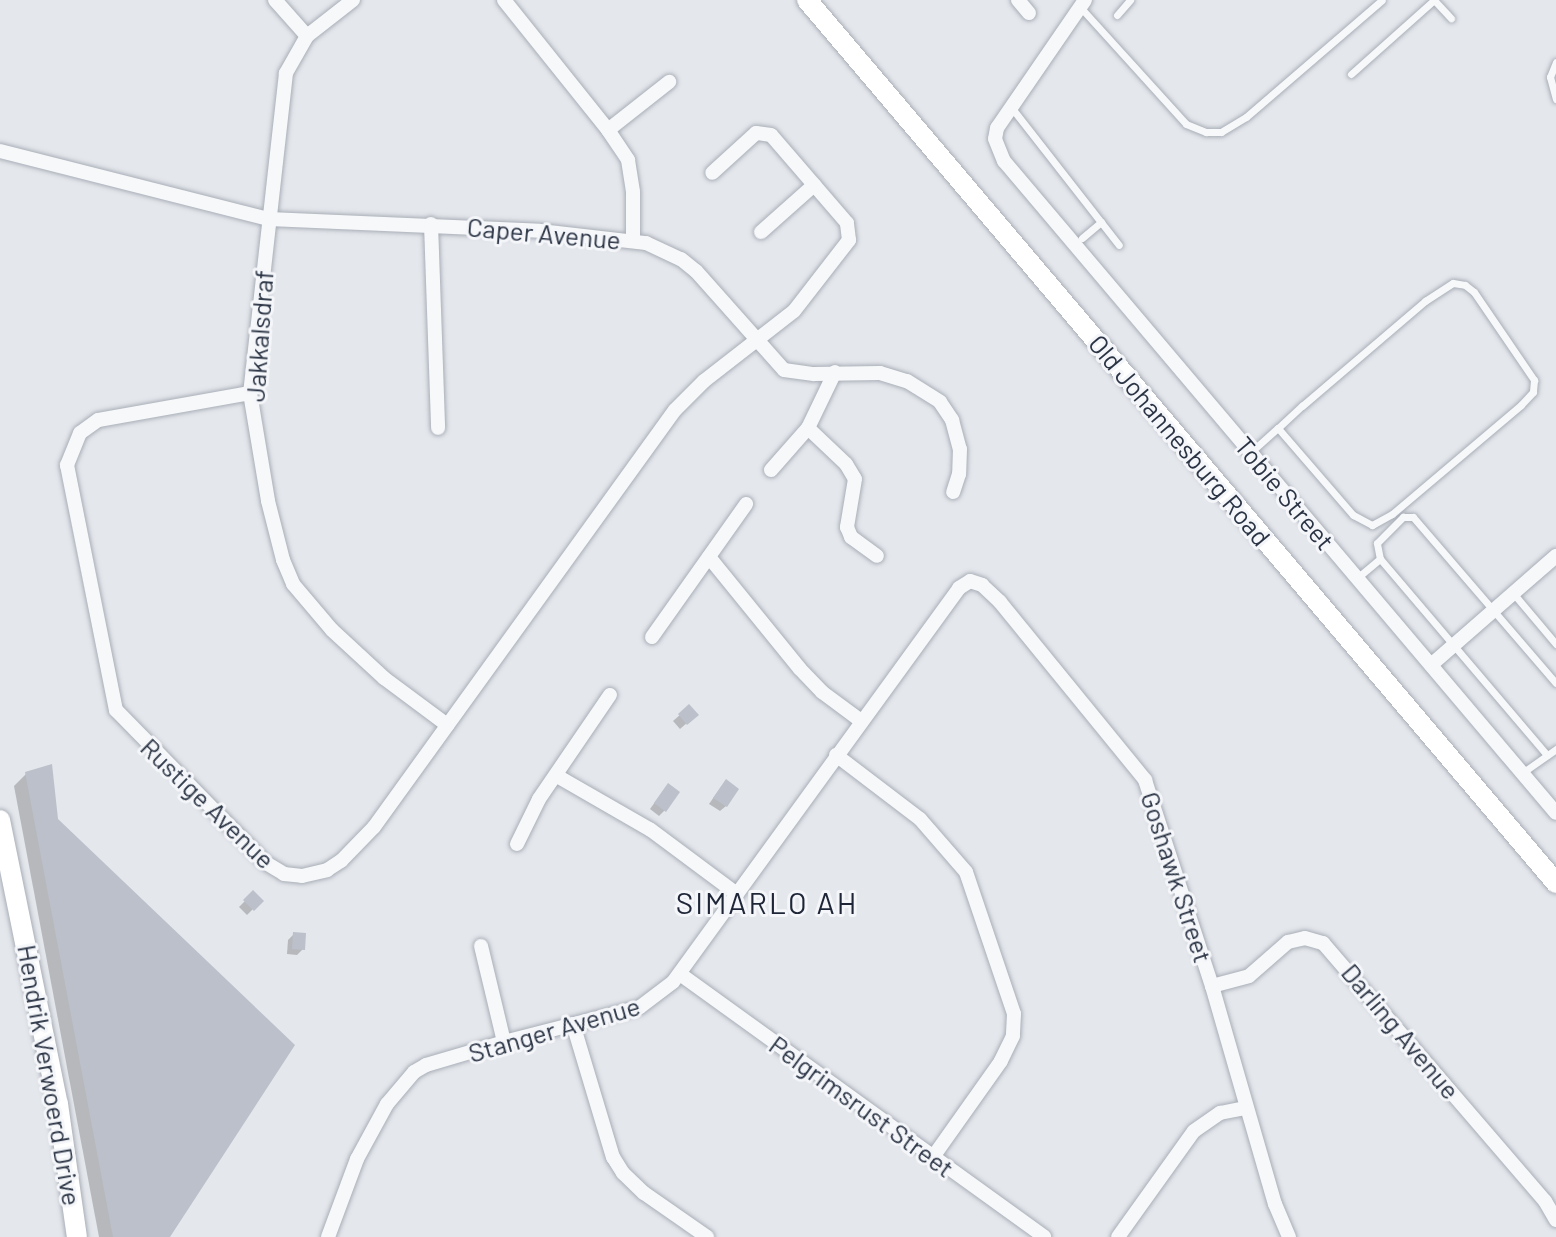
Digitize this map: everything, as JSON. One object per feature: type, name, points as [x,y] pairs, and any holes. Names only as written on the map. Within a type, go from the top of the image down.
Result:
[{"type":"main road","name":"Old Johannesburg Road","points":[[807,0],[1555,882]]},
{"type":"main road","name":"Hendrik Verwoerd Drive","points":[[0,820],[58,1104],[77,1237]]},
{"type":"street","points":[[275,0],[307,36]]},
{"type":"street","name":"Jakkalsdraf","points":[[353,0],[307,36],[290,60],[282,91],[250,393],[268,501],[283,560],[293,584],[332,630],[384,678],[447,725]]},
{"type":"street","points":[[504,0],[608,130],[628,160],[632,174],[633,240]]},
{"type":"street","points":[[1018,0],[1029,13]]},
{"type":"street","points":[[1009,105],[1082,3]]},
{"type":"street","points":[[608,130],[669,82]]},
{"type":"street","name":"Tobie Street","points":[[1009,105],[995,139],[998,150],[1014,174],[1556,813]]},
{"type":"street","name":"Rustige Avenue","points":[[250,393],[98,420],[80,433],[70,451],[69,480],[116,710],[266,863],[284,874],[302,876],[327,870],[356,846],[400,793],[675,410],[755,339],[794,311],[849,240],[847,223],[771,135],[763,131],[756,133],[712,173]]},
{"type":"street","name":"Caper Avenue","points":[[0,151],[269,219],[431,224],[633,240],[664,250],[696,271],[777,366],[789,373],[866,371],[896,377],[940,402],[952,420],[960,449],[959,474],[953,492]]},
{"type":"street","points":[[761,232],[814,185]]},
{"type":"street","points":[[431,224],[438,428]]},
{"type":"street","points":[[771,470],[808,428],[835,372]]},
{"type":"street","points":[[808,428],[852,473],[856,485],[847,527],[851,537],[877,556]]},
{"type":"street","points":[[652,637],[746,504]]},
{"type":"street","points":[[1431,665],[1556,556]]},
{"type":"street","points":[[709,557],[800,669],[822,692],[861,721]]},
{"type":"street","name":"Goshawk Street","points":[[962,584],[975,581],[990,592],[1137,766],[1154,799],[1212,986],[1245,1108],[1289,1237]]},
{"type":"street","name":"Stanger Avenue","points":[[328,1237],[357,1159],[387,1104],[408,1077],[426,1065],[640,1007],[659,996],[680,974],[962,584]]},
{"type":"street","points":[[517,844],[539,799],[610,695]]},
{"type":"street","points":[[836,755],[920,819],[966,872],[1014,1014],[1008,1049],[933,1157]]},
{"type":"street","points":[[557,776],[651,830],[737,894]]},
{"type":"street","name":"Darling Avenue","points":[[1212,986],[1249,976],[1288,942],[1305,938],[1323,943],[1545,1201],[1556,1220]]},
{"type":"street","points":[[481,946],[504,1042]]},
{"type":"street","name":"Pelgrimsrust Street","points":[[680,974],[1044,1237]]},
{"type":"street","points":[[573,1024],[606,1142],[618,1165],[644,1193],[707,1237]]},
{"type":"street","points":[[1118,1237],[1194,1131],[1220,1113],[1245,1108]]},
{"type":"lane","points":[[1117,15],[1130,0]]},
{"type":"lane","points":[[1082,3],[1186,124],[1206,132],[1221,132],[1246,117],[1382,0]]},
{"type":"lane","points":[[1351,74],[1434,0],[1451,18]]},
{"type":"lane","points":[[1556,62],[1550,77],[1556,99]]},
{"type":"lane","points":[[1009,105],[1119,245]]},
{"type":"lane","points":[[1082,238],[1101,222]]},
{"type":"lane","points":[[1250,452],[1425,301],[1453,283],[1465,285],[1474,292],[1534,380],[1533,392],[1521,405],[1392,514],[1372,525],[1353,515],[1278,428]]},
{"type":"lane","points":[[1547,755],[1380,559],[1377,543],[1403,517],[1413,517],[1556,683]]},
{"type":"lane","points":[[1357,578],[1380,559]]},
{"type":"lane","points":[[1513,593],[1556,644]]},
{"type":"lane","points":[[1522,773],[1556,749]]},
{"type":"building","points":[[689,704],[699,715],[687,725],[678,714]]},
{"type":"building","points":[[52,764],[58,819],[295,1045],[170,1237],[113,1237],[25,772]]},
{"type":"building","points":[[726,779],[739,789],[727,807],[713,798]]},
{"type":"building","points":[[668,783],[680,792],[666,812],[654,803]]},
{"type":"building","points":[[253,890],[264,901],[254,911],[243,900]]},
{"type":"building","points":[[293,932],[306,933],[305,950],[292,949]]},
{"type":"district","name":"SIMARLO AH","points":[[767,902]]}]
